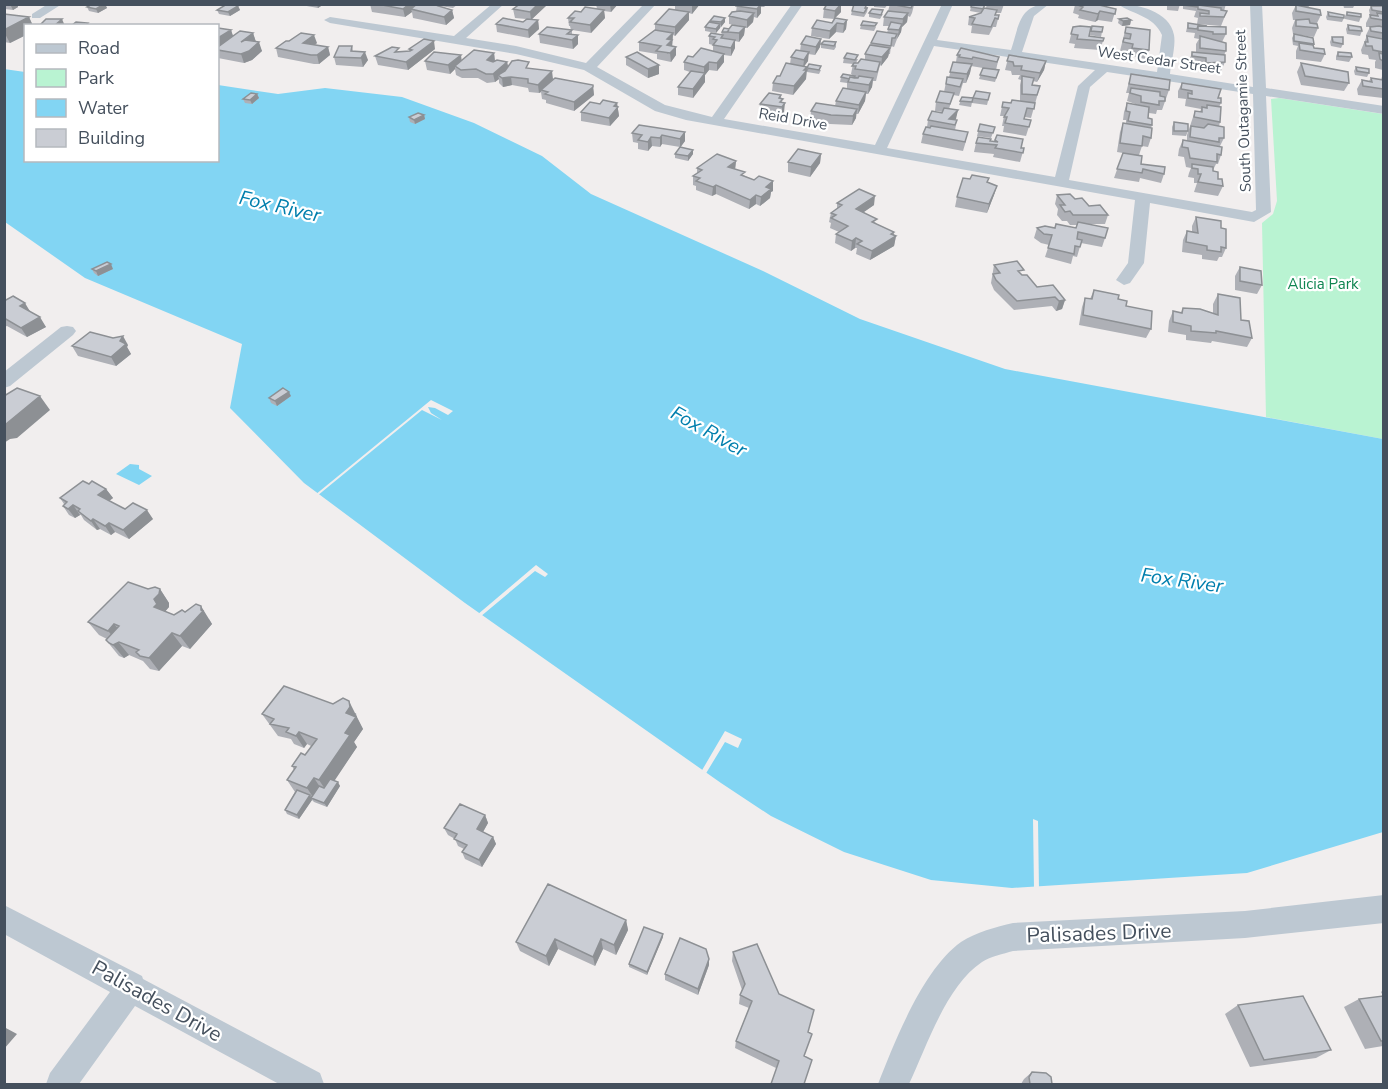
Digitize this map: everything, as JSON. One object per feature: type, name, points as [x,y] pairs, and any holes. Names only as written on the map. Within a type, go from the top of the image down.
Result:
[{"type":"street","points":[[36,16],[57,4]]},
{"type":"street","points":[[457,40],[499,4]]},
{"type":"street","points":[[588,67],[597,61],[651,4]]},
{"type":"street","points":[[715,122],[798,4]]},
{"type":"street","points":[[879,151],[948,4]]},
{"type":"street","points":[[1015,55],[1029,14],[1044,4]]},
{"type":"street","points":[[1123,4],[1152,16],[1166,29],[1168,35],[1163,77]]},
{"type":"street","name":"South Outagamie Street","points":[[1256,4],[1264,205],[1264,212],[1261,215]]},
{"type":"street","name":"Reid Drive","points":[[345,10],[330,20],[535,54],[588,67],[669,111],[715,122],[1241,216],[1261,215]]},
{"type":"street","name":"West Cedar Street","points":[[930,42],[1383,110]]},
{"type":"street","points":[[1071,63],[1084,86]]},
{"type":"street","points":[[1061,183],[1084,86],[1105,68]]},
{"type":"street","points":[[1124,280],[1136,263],[1143,198]]},
{"type":"street","points":[[4,382],[67,331]]},
{"type":"street","name":"Palisades Drive","points":[[893,1084],[939,991],[952,970],[969,954],[990,943],[1013,937],[1180,930],[1317,919],[1383,909]]},
{"type":"street","name":"Palisades Drive","points":[[4,918],[309,1084]]},
{"type":"street","points":[[61,1084],[132,986]]},
{"type":"green space","name":"Alicia Park","points":[[1279,98],[1383,114],[1383,439],[1266,417],[1262,223],[1273,214],[1277,201],[1271,99]]},
{"type":"water","name":"Fox River","points":[[4,69],[24,72],[24,162],[219,162],[219,85],[278,94],[325,88],[402,97],[474,123],[542,156],[591,194],[763,271],[860,319],[1005,369],[1383,439],[1383,832],[1247,873],[1012,888],[931,880],[844,852],[771,816],[721,783],[465,603],[304,483],[230,408],[242,344],[85,278],[5,222]]},
{"type":"water","points":[[130,464],[139,465],[139,469],[152,476],[139,485],[116,474]]},
{"type":"pier","points":[[431,400],[453,411],[448,415],[428,407],[431,413],[442,420],[422,410],[317,496],[315,495]]},
{"type":"pier","points":[[536,565],[548,574],[545,577],[535,571],[480,617],[477,615]]},
{"type":"pier","points":[[725,731],[742,739],[738,748],[725,742],[705,775],[701,772]]},
{"type":"pier","points":[[1033,819],[1038,821],[1039,890],[1034,889]]},
{"type":"building","points":[[92,4],[104,4],[96,9],[87,7]]},
{"type":"building","points":[[227,4],[238,6],[228,12],[217,10]]},
{"type":"building","points":[[377,4],[409,4],[403,9]]},
{"type":"building","points":[[417,4],[440,4],[438,6],[452,10],[444,17],[411,9]]},
{"type":"building","points":[[520,4],[538,4],[530,12],[513,9]]},
{"type":"building","points":[[737,4],[761,4],[757,9],[736,6]]},
{"type":"building","points":[[827,4],[841,4],[835,11],[824,9]]},
{"type":"building","points":[[854,4],[867,4],[865,8],[867,8],[864,13],[852,11]]},
{"type":"building","points":[[890,4],[913,4],[911,8]]},
{"type":"building","points":[[972,4],[985,4],[983,9],[971,7]]},
{"type":"building","points":[[1075,4],[1095,4],[1116,9],[1115,14],[1100,11],[1098,14],[1080,10],[1083,7]]},
{"type":"building","points":[[1184,4],[1198,4],[1197,7]]},
{"type":"building","points":[[1198,5],[1227,11],[1224,17],[1200,16],[1200,13],[1209,14],[1209,11],[1198,9]]},
{"type":"building","points":[[1296,5],[1320,10],[1321,15],[1296,11]]},
{"type":"building","points":[[1371,6],[1383,6],[1383,12],[1372,10]]},
{"type":"building","points":[[585,7],[604,10],[590,25],[570,22],[574,18],[568,18],[575,11],[581,12]]},
{"type":"building","points":[[984,8],[997,10],[995,15],[999,15],[991,27],[972,24],[975,18],[969,17],[981,13]]},
{"type":"building","points":[[669,9],[689,12],[675,27],[655,24]]},
{"type":"building","points":[[872,9],[883,10],[881,15],[869,13]]},
{"type":"building","points":[[888,11],[908,13],[903,19],[884,17]]},
{"type":"building","points":[[732,12],[754,13],[747,20],[729,16]]},
{"type":"building","points":[[1328,12],[1344,15],[1344,18],[1329,16]]},
{"type":"building","points":[[1347,12],[1361,14],[1361,17],[1347,15]]},
{"type":"building","points":[[1377,13],[1383,14],[1383,20],[1371,18],[1370,15],[1378,16]]},
{"type":"building","points":[[4,14],[29,17],[4,30]]},
{"type":"building","points":[[714,16],[725,18],[721,22],[710,21]]},
{"type":"building","points":[[503,18],[523,22],[527,19],[538,20],[528,30],[496,24]]},
{"type":"building","points":[[835,18],[847,20],[844,24],[837,23],[830,31],[812,28],[817,20],[832,23]]},
{"type":"building","points":[[46,19],[62,19],[56,24],[41,24]]},
{"type":"building","points":[[1309,19],[1310,23],[1317,24],[1318,28],[1296,26],[1296,20]]},
{"type":"building","points":[[863,21],[877,23],[875,26],[861,25]]},
{"type":"building","points":[[709,22],[720,24],[716,29],[705,27]]},
{"type":"building","points":[[891,22],[902,24],[899,30],[888,29]]},
{"type":"building","points":[[1188,23],[1207,26],[1198,26],[1197,29],[1188,28]]},
{"type":"building","points":[[732,25],[745,27],[739,33],[722,32],[724,28],[729,29]]},
{"type":"building","points":[[1348,25],[1361,27],[1362,31],[1349,30]]},
{"type":"building","points":[[1092,26],[1103,27],[1102,32],[1091,31]]},
{"type":"building","points":[[1198,26],[1226,27],[1226,34],[1213,34],[1213,32],[1198,30]]},
{"type":"building","points":[[547,27],[572,30],[567,34],[578,35],[572,40],[539,34]]},
{"type":"building","points":[[1073,27],[1091,27],[1089,36],[1104,38],[1103,41],[1077,39],[1078,35],[1071,34]]},
{"type":"building","points":[[1126,27],[1150,30],[1149,50],[1132,48],[1133,44],[1123,42],[1124,38],[1130,39],[1131,34],[1125,33]]},
{"type":"building","points":[[1370,27],[1383,27],[1383,33],[1371,31]]},
{"type":"building","points":[[219,28],[231,30],[219,37]]},
{"type":"building","points":[[655,30],[673,33],[667,39],[672,40],[667,45],[676,47],[670,53],[656,51],[661,46],[639,42]]},
{"type":"building","points":[[240,31],[253,33],[241,42],[245,40],[259,42],[249,51],[241,54],[219,50],[219,46]]},
{"type":"building","points":[[877,31],[897,34],[895,38],[892,38],[891,46],[871,43]]},
{"type":"building","points":[[301,33],[314,35],[303,43],[328,47],[317,55],[276,48]]},
{"type":"building","points":[[711,33],[723,35],[721,38],[735,40],[731,48],[713,45],[717,40],[709,36]]},
{"type":"building","points":[[1294,34],[1313,38],[1314,44],[1294,41]]},
{"type":"building","points":[[806,36],[821,39],[816,47],[801,44]]},
{"type":"building","points":[[1200,36],[1226,43],[1226,51],[1200,48]]},
{"type":"building","points":[[1367,36],[1383,39],[1383,52],[1373,50],[1372,46],[1366,46]]},
{"type":"building","points":[[1332,37],[1343,37],[1343,44],[1333,42]]},
{"type":"building","points":[[424,39],[434,41],[406,62],[375,56],[392,47],[399,48],[395,52],[410,51],[412,50],[409,49]]},
{"type":"building","points":[[824,41],[836,42],[834,46],[821,44]]},
{"type":"building","points":[[1299,43],[1324,49],[1325,54],[1300,50]]},
{"type":"building","points":[[870,45],[890,48],[882,57],[865,54]]},
{"type":"building","points":[[339,46],[352,46],[351,51],[365,52],[361,58],[334,57]]},
{"type":"building","points":[[701,48],[724,54],[717,63],[709,62],[704,67],[684,62],[688,56],[693,57]]},
{"type":"building","points":[[961,48],[999,57],[997,62],[973,57],[972,59],[959,57],[960,55],[957,55]]},
{"type":"building","points":[[474,50],[494,53],[487,60],[507,62],[493,74],[486,74],[476,69],[461,70],[455,66]]},
{"type":"building","points":[[796,50],[809,52],[804,60],[791,57]]},
{"type":"building","points":[[434,52],[461,55],[448,65],[425,61]]},
{"type":"building","points":[[637,52],[659,65],[648,69],[626,57]]},
{"type":"building","points":[[1192,52],[1225,55],[1225,62],[1206,63],[1206,58],[1192,56]]},
{"type":"building","points":[[1338,52],[1351,53],[1352,57],[1338,56]]},
{"type":"building","points":[[847,53],[858,55],[855,60],[844,58]]},
{"type":"building","points":[[1009,55],[1046,61],[1040,73],[1021,70],[1022,66],[1014,66],[1013,62],[1007,61]]},
{"type":"building","points":[[861,59],[880,62],[877,72],[855,69],[856,66],[852,66]]},
{"type":"building","points":[[512,61],[529,62],[526,68],[552,71],[538,85],[528,83],[528,79],[502,78],[498,75],[505,71]]},
{"type":"building","points":[[953,62],[972,64],[967,74],[950,72]]},
{"type":"building","points":[[786,63],[807,67],[794,86],[773,83],[777,76],[780,76]]},
{"type":"building","points":[[1301,63],[1348,72],[1349,83],[1305,76]]},
{"type":"building","points":[[809,64],[821,66],[819,70],[807,68]]},
{"type":"building","points":[[1356,67],[1369,69],[1369,73],[1357,71]]},
{"type":"building","points":[[983,68],[999,70],[996,78],[980,75]]},
{"type":"building","points":[[691,71],[705,73],[693,89],[678,87]]},
{"type":"building","points":[[843,74],[855,76],[849,79],[841,77]]},
{"type":"building","points":[[1131,74],[1170,80],[1169,90],[1129,84]]},
{"type":"building","points":[[859,76],[873,78],[869,85],[848,82],[850,77],[858,78]]},
{"type":"building","points":[[1022,76],[1034,78],[1032,85],[1040,86],[1037,95],[1022,94]]},
{"type":"building","points":[[947,77],[963,79],[960,87],[946,84]]},
{"type":"building","points":[[555,78],[593,85],[593,87],[574,102],[545,94],[548,92],[541,90]]},
{"type":"building","points":[[1371,78],[1383,80],[1383,89],[1363,86],[1362,80],[1372,82]]},
{"type":"building","points":[[1182,83],[1221,89],[1218,98],[1221,98],[1221,103],[1188,98],[1188,93],[1192,94],[1192,91],[1181,89]]},
{"type":"building","points":[[843,88],[866,92],[859,105],[836,101]]},
{"type":"building","points":[[1131,88],[1160,92],[1160,96],[1165,97],[1165,101],[1159,101],[1159,105],[1141,102],[1141,96],[1130,93]]},
{"type":"building","points":[[940,91],[954,93],[950,104],[936,102]]},
{"type":"building","points":[[976,91],[990,93],[988,100],[973,98]]},
{"type":"building","points":[[251,93],[257,94],[250,100],[243,99]]},
{"type":"building","points":[[769,93],[781,95],[779,98],[783,99],[780,102],[785,103],[782,107],[760,104]]},
{"type":"building","points":[[962,97],[973,98],[972,102],[960,101]]},
{"type":"building","points":[[603,100],[617,103],[614,106],[618,107],[609,118],[581,112],[590,102],[600,104]]},
{"type":"building","points":[[1012,100],[1035,103],[1034,109],[1027,108],[1024,119],[1031,120],[1029,127],[1005,123],[1007,117],[1004,117],[1009,108],[1002,107],[1003,102],[1011,103]]},
{"type":"building","points":[[816,103],[857,109],[853,116],[831,115],[811,111]]},
{"type":"building","points":[[1127,103],[1149,107],[1148,118],[1152,119],[1152,125],[1128,121],[1130,112],[1126,111]]},
{"type":"building","points":[[1207,105],[1221,107],[1220,122],[1194,117],[1195,111],[1202,112],[1202,107],[1207,108]]},
{"type":"building","points":[[944,108],[958,110],[949,119],[957,120],[955,125],[928,120],[932,111],[942,113]]},
{"type":"building","points":[[418,113],[424,115],[414,120],[409,117]]},
{"type":"building","points":[[1174,122],[1188,124],[1188,131],[1174,131]]},
{"type":"building","points":[[1123,123],[1152,128],[1151,138],[1143,136],[1142,146],[1120,143]]},
{"type":"building","points":[[980,124],[995,127],[993,133],[978,131]]},
{"type":"building","points":[[1208,124],[1224,127],[1224,138],[1219,138],[1219,142],[1190,137],[1191,126],[1204,128]]},
{"type":"building","points":[[639,125],[685,132],[680,139],[662,135],[660,138],[651,137],[648,142],[638,140],[642,135],[632,133]]},
{"type":"building","points":[[926,127],[968,132],[965,142],[923,134]]},
{"type":"building","points":[[997,135],[1023,139],[1021,148],[1024,148],[1023,153],[995,148],[997,145],[976,143],[978,137],[998,142],[995,140]]},
{"type":"building","points":[[1183,140],[1222,147],[1221,155],[1217,154],[1217,162],[1190,158],[1188,148],[1182,147]]},
{"type":"building","points":[[680,147],[693,150],[688,156],[675,154]]},
{"type":"building","points":[[798,149],[821,154],[811,167],[788,162]]},
{"type":"building","points":[[1123,153],[1142,156],[1141,164],[1165,167],[1164,174],[1143,169],[1142,173],[1117,169]]},
{"type":"building","points":[[717,154],[736,161],[728,167],[745,172],[741,175],[754,180],[759,176],[773,181],[766,187],[771,189],[761,197],[756,195],[750,200],[716,185],[713,187],[696,181],[700,178],[693,176],[702,170],[697,168]]},
{"type":"building","points":[[1192,164],[1213,167],[1213,171],[1218,172],[1218,179],[1222,179],[1223,186],[1198,182],[1201,174],[1198,174],[1198,169],[1192,168]]},
{"type":"building","points":[[972,175],[989,178],[987,182],[997,186],[989,204],[957,197],[963,178],[970,179]]},
{"type":"building","points":[[859,189],[875,196],[856,209],[877,219],[872,222],[894,232],[891,234],[896,236],[872,251],[857,244],[862,241],[856,238],[852,241],[836,234],[848,226],[831,218],[836,215],[831,213],[842,205],[837,203]]},
{"type":"building","points":[[1070,194],[1075,199],[1082,198],[1089,206],[1100,205],[1108,215],[1073,215],[1070,211],[1065,212],[1060,205],[1065,205],[1057,195]]},
{"type":"building","points":[[1196,217],[1221,221],[1221,228],[1226,229],[1226,248],[1221,247],[1221,252],[1207,250],[1207,246],[1186,242],[1187,231],[1198,233]]},
{"type":"building","points":[[1078,222],[1108,228],[1105,238],[1078,232],[1077,239],[1082,240],[1080,247],[1075,246],[1074,254],[1048,248],[1052,235],[1044,234],[1037,228],[1045,226],[1055,228],[1056,224],[1076,228]]},
{"type":"building","points":[[1017,261],[1024,270],[1018,271],[1022,275],[1027,275],[1037,287],[1053,285],[1065,300],[1059,301],[1055,297],[1017,301],[993,274],[1000,273],[994,265]]},
{"type":"building","points":[[107,262],[111,264],[96,271],[92,269]]},
{"type":"building","points":[[1240,267],[1261,271],[1262,285],[1240,281]]},
{"type":"building","points":[[1094,290],[1119,295],[1118,299],[1127,301],[1126,306],[1152,311],[1151,329],[1083,315],[1085,298],[1092,299]]},
{"type":"building","points":[[1218,294],[1240,298],[1241,320],[1249,321],[1252,338],[1216,331],[1216,333],[1191,331],[1191,326],[1173,322],[1173,311],[1182,313],[1183,308],[1200,309],[1218,315]]},
{"type":"building","points":[[13,296],[25,303],[20,306],[40,317],[21,328],[4,318],[4,301]]},
{"type":"building","points":[[90,332],[113,338],[123,336],[120,341],[126,344],[111,357],[72,346]]},
{"type":"building","points":[[17,388],[40,396],[4,424],[4,396]]},
{"type":"building","points":[[283,388],[289,392],[275,401],[269,398]]},
{"type":"building","points":[[83,481],[89,484],[92,481],[106,489],[98,495],[125,509],[133,503],[147,510],[123,530],[109,523],[105,526],[93,519],[91,521],[73,505],[68,509],[63,506],[67,502],[60,498]]},
{"type":"building","points":[[128,582],[148,589],[155,587],[160,589],[154,599],[157,604],[154,607],[174,615],[182,610],[185,612],[196,604],[201,606],[203,611],[180,636],[172,633],[149,658],[140,656],[136,652],[139,650],[119,642],[113,645],[106,640],[119,626],[114,624],[108,631],[88,622]]},
{"type":"building","points":[[284,686],[333,704],[343,698],[349,701],[350,707],[346,713],[356,717],[345,733],[350,735],[319,780],[314,778],[307,788],[287,780],[296,767],[292,766],[301,753],[305,755],[317,739],[299,732],[296,736],[286,732],[289,728],[270,724],[274,719],[262,714]]},
{"type":"building","points":[[330,779],[338,782],[324,803],[311,798],[319,786],[324,788]]},
{"type":"building","points":[[297,790],[310,795],[297,815],[285,810]]},
{"type":"building","points":[[460,804],[485,815],[477,829],[493,837],[479,860],[462,852],[467,845],[454,839],[457,834],[444,828]]},
{"type":"building","points":[[548,884],[626,920],[614,945],[601,939],[593,957],[555,939],[546,956],[516,942]]},
{"type":"building","points":[[644,927],[663,934],[647,972],[629,964]]},
{"type":"building","points":[[680,938],[706,949],[709,959],[698,989],[665,974]]},
{"type":"building","points":[[757,944],[779,994],[814,1010],[808,1032],[812,1034],[804,1056],[812,1060],[804,1084],[771,1084],[779,1061],[736,1041],[752,1001],[740,995],[745,984],[733,952]]},
{"type":"building","points":[[1303,996],[1331,1050],[1264,1060],[1238,1005]]},
{"type":"building","points":[[1383,996],[1383,1041],[1381,1041],[1359,999]]},
{"type":"building","points":[[1032,1072],[1046,1073],[1051,1077],[1052,1084],[1030,1084],[1029,1077]]}]
